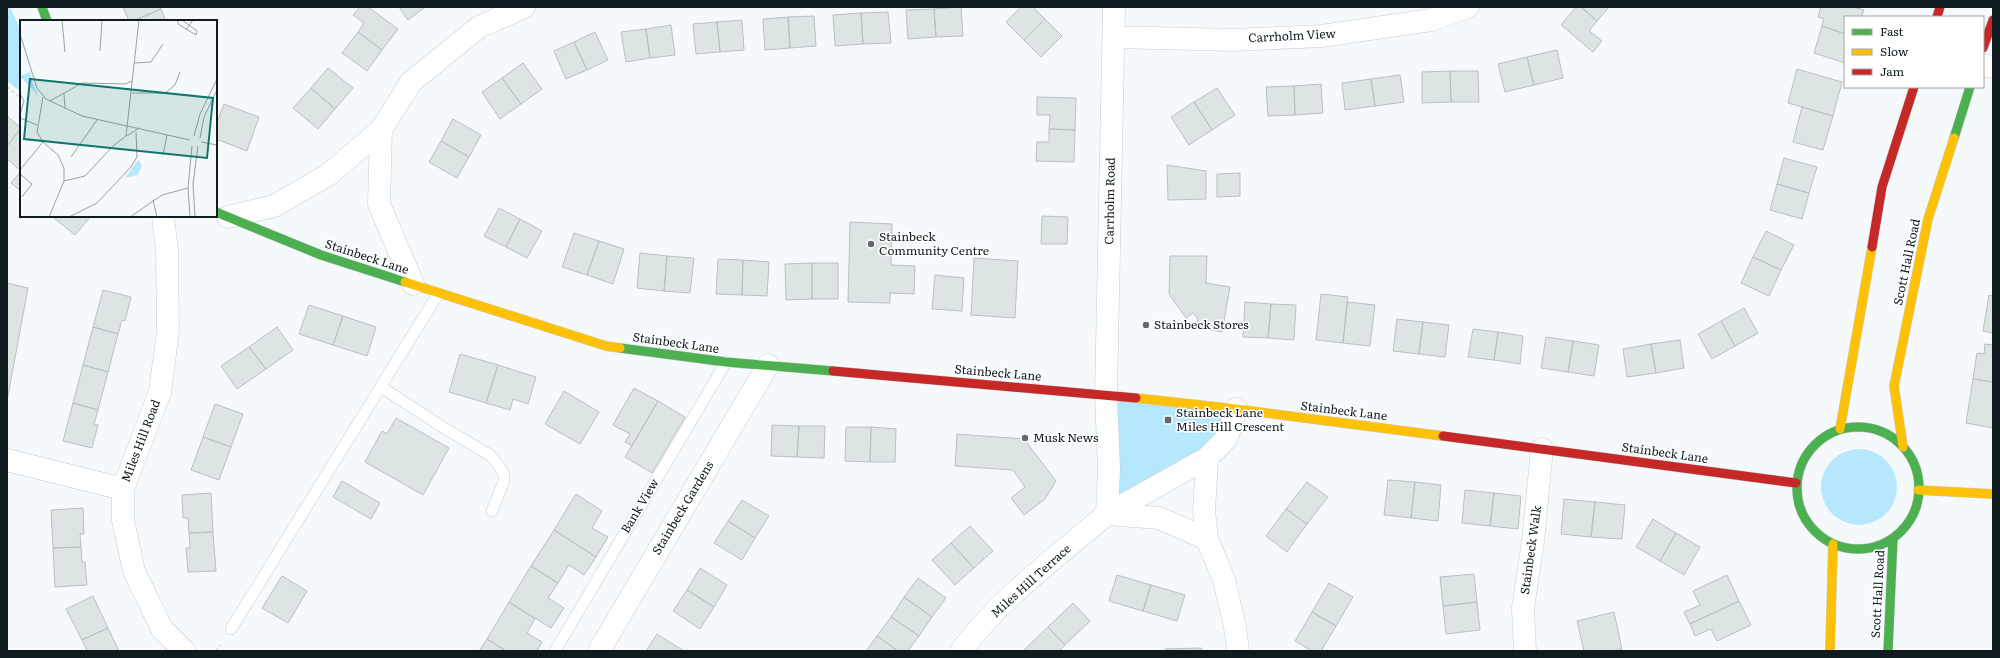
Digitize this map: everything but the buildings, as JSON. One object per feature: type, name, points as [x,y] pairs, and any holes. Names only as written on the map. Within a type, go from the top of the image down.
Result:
[{"type":"main road","points":[[42,7],[47,20]]},
{"type":"main road","points":[[1984,45],[1993,20]]},
{"type":"main road","points":[[1840,429],[1882,187],[1914,88]]},
{"type":"main road","name":"Scott Hall Road","points":[[1903,447],[1894,386],[1928,219],[1970,88]]},
{"type":"main road","name":"Stainbeck Lane","points":[[222,214],[321,255],[413,284],[438,294],[606,346],[726,362],[1106,395],[1236,409],[1796,483]]},
{"type":"main road","points":[[1871,428],[1890,436],[1903,447],[1912,458],[1918,479],[1916,509],[1906,525],[1893,538],[1874,547],[1857,549],[1833,544],[1814,531],[1803,515],[1796,483],[1801,466],[1807,454],[1820,440],[1840,429],[1871,428]]},
{"type":"main road","points":[[1918,490],[1993,494]]},
{"type":"main road","name":"Scott Hall Road","points":[[1888,651],[1893,538]]},
{"type":"main road","points":[[1830,651],[1833,544]]},
{"type":"street","points":[[222,214],[274,206],[328,175],[381,130],[411,82],[479,27],[524,7]]},
{"type":"street","name":"Carrholm View","points":[[1114,37],[1234,40],[1322,36],[1431,20],[1468,7]]},
{"type":"street","name":"Carrholm Road","points":[[1106,395],[1114,37],[1113,8]]},
{"type":"street","points":[[381,130],[379,204],[413,284]]},
{"type":"street","name":"Miles Hill Road","points":[[163,217],[167,251],[168,332],[160,392],[123,489],[122,520],[134,571],[162,629],[184,651]]},
{"type":"street","name":"Stainbeck Gardens","points":[[599,651],[768,365]]},
{"type":"street","points":[[1106,395],[1109,470],[1107,514],[1159,518],[1207,539]]},
{"type":"street","name":"Miles Hill Terrace","points":[[960,651],[972,635],[1022,587],[1107,514],[1207,458],[1227,438],[1236,409]]},
{"type":"street","name":"Stainbeck Walk","points":[[1525,651],[1523,608],[1533,541],[1542,449]]},
{"type":"street","points":[[1207,458],[1204,511],[1207,539],[1224,580],[1235,627],[1238,651]]},
{"type":"street","points":[[7,460],[123,489]]},
{"type":"lane","points":[[231,629],[438,294]]},
{"type":"lane","name":"Bank View","points":[[555,651],[726,362]]},
{"type":"lane","points":[[381,387],[444,428],[490,455],[504,474],[504,481],[492,511]]},
{"type":"path","points":[[7,87],[20,97]]},
{"type":"shaded area","points":[[7,7],[10,7],[20,29],[20,91],[7,81]]},
{"type":"shaded area","points":[[1106,395],[1236,409],[1227,438],[1107,514]]},
{"type":"shaded area","points":[[1859,449],[1874,452],[1886,460],[1894,472],[1897,487],[1894,502],[1886,514],[1874,522],[1859,525],[1844,522],[1832,514],[1824,502],[1821,487],[1824,472],[1832,460],[1844,452]]},
{"type":"traffic: fast","points":[[42,7],[47,20]]},
{"type":"traffic: fast","points":[[1954,138],[1970,88]]},
{"type":"traffic: fast","points":[[217,212],[321,255],[405,282]]},
{"type":"traffic: fast","points":[[620,348],[726,362],[833,371]]},
{"type":"traffic: fast","points":[[1858,427],[1881,432],[1901,445],[1914,465],[1919,488],[1914,511],[1901,531],[1881,544],[1858,549],[1835,544],[1815,531],[1802,511],[1797,488],[1802,465],[1815,445],[1835,432],[1858,427]]},
{"type":"traffic: fast","points":[[1888,651],[1893,538]]},
{"type":"traffic: slow","points":[[1903,447],[1894,386],[1928,219],[1954,138]]},
{"type":"traffic: slow","points":[[1840,429],[1872,247]]},
{"type":"traffic: slow","points":[[405,282],[606,346],[620,348]]},
{"type":"traffic: slow","points":[[1136,398],[1236,409],[1443,436]]},
{"type":"traffic: slow","points":[[1918,490],[1993,494]]},
{"type":"traffic: slow","points":[[1830,651],[1833,544]]},
{"type":"traffic: jam","points":[[1937,16],[1940,7]]},
{"type":"traffic: jam","points":[[1984,45],[1993,20]]},
{"type":"traffic: jam","points":[[1872,247],[1882,187],[1914,88]]},
{"type":"traffic: jam","points":[[833,371],[1136,398]]},
{"type":"traffic: jam","points":[[1443,436],[1796,483]]},
{"type":"place","name":"Stainbeck Community Centre","points":[[871,244]]},
{"type":"place","name":"Stainbeck Stores","points":[[1146,325]]},
{"type":"place","name":"Stainbeck Lane Miles Hill Crescent","points":[[1168,420]]},
{"type":"place","name":"Musk News","points":[[1025,438]]}]
